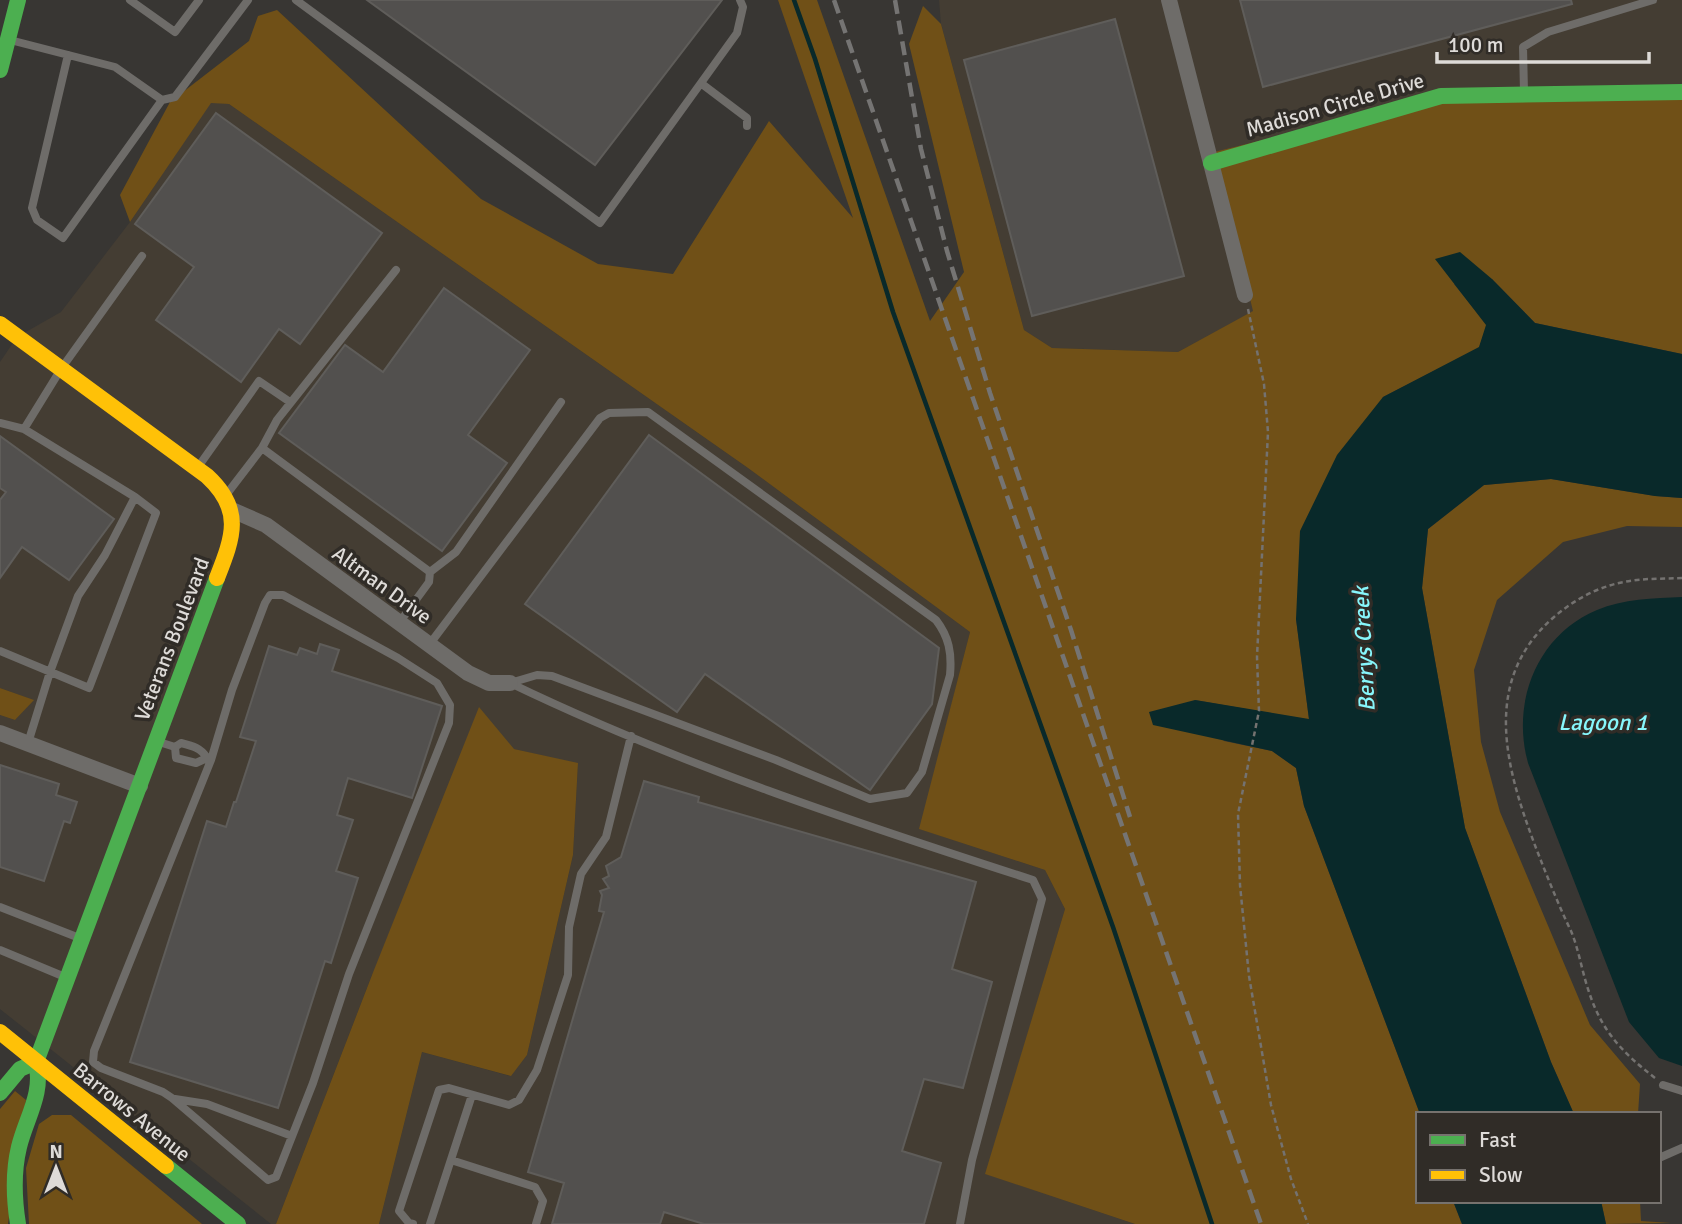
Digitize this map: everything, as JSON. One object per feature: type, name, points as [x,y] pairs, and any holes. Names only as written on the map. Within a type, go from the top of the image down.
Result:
[{"type":"main road","points":[[0,70],[4,39],[18,0]]},
{"type":"main road","name":"Madison Circle Drive","points":[[1211,163],[1441,96],[1682,92]]},
{"type":"main road","points":[[0,324],[215,482],[229,503]]},
{"type":"main road","name":"Veterans Boulevard","points":[[36,1062],[230,545],[233,528],[229,503]]},
{"type":"main road","name":"Barrows Avenue","points":[[0,1032],[238,1224]]},
{"type":"main road","points":[[0,1093],[20,1069],[36,1062],[40,1075],[39,1089],[23,1134],[16,1168],[18,1224]]},
{"type":"street","points":[[1170,0],[1245,295]]},
{"type":"street","name":"Altman Drive","points":[[229,503],[265,525],[478,680],[500,684],[510,682]]},
{"type":"street","points":[[0,733],[140,786]]},
{"type":"lane","points":[[130,0],[176,32],[199,0]]},
{"type":"lane","points":[[68,55],[32,208],[37,220],[63,238],[162,100],[174,97],[248,0]]},
{"type":"lane","points":[[296,0],[600,223],[737,33],[743,7],[740,0]]},
{"type":"lane","points":[[1524,95],[1523,47],[1548,32],[1653,0]]},
{"type":"lane","points":[[4,39],[115,67],[162,100]]},
{"type":"lane","points":[[702,84],[747,118],[747,126]]},
{"type":"lane","points":[[24,429],[61,369],[142,256]]},
{"type":"lane","points":[[229,503],[277,420],[396,270]]},
{"type":"lane","points":[[197,468],[259,381],[290,402]]},
{"type":"lane","points":[[399,623],[429,582],[430,572],[456,552],[561,402]]},
{"type":"lane","points":[[429,645],[600,418],[609,413],[648,412],[936,620],[946,632],[952,660],[922,772],[907,793],[870,799],[776,760],[552,676],[537,674],[510,682]]},
{"type":"lane","points":[[0,423],[24,429],[135,497],[156,513],[89,688],[0,651]]},
{"type":"lane","points":[[262,448],[430,572]]},
{"type":"lane","points":[[28,744],[50,672],[78,597],[105,555],[135,497]]},
{"type":"lane","points":[[270,595],[282,595],[398,658],[437,683],[450,705],[449,723],[349,974],[313,1083],[276,1177],[268,1180],[172,1098],[101,1068],[93,1062],[94,1051],[209,759],[265,603],[270,595]]},
{"type":"lane","points":[[510,682],[577,715],[841,818],[1032,880],[1042,899],[972,1160],[960,1224]]},
{"type":"lane","points":[[413,1224],[409,1223],[400,1211],[439,1090],[449,1088],[509,1105],[519,1100],[537,1070],[568,975],[569,927],[581,874],[606,837],[631,736]]},
{"type":"lane","points":[[156,741],[174,747],[181,743],[202,750],[209,759]]},
{"type":"lane","points":[[174,747],[176,758],[196,763],[209,759]]},
{"type":"lane","points":[[0,907],[82,939]]},
{"type":"lane","points":[[0,950],[68,978]]},
{"type":"lane","points":[[1664,1085],[1682,1091]]},
{"type":"lane","points":[[430,1224],[472,1095]]},
{"type":"lane","points":[[172,1098],[207,1104],[292,1136]]},
{"type":"lane","points":[[1661,1157],[1682,1148]]},
{"type":"lane","points":[[451,1160],[535,1187],[543,1201],[536,1224]]},
{"type":"path","points":[[1245,295],[1258,347],[1268,432],[1258,633],[1259,711],[1238,814],[1240,886],[1249,976],[1271,1105],[1291,1179],[1308,1224]]},
{"type":"path","points":[[1664,1085],[1626,1055],[1602,1023],[1589,993],[1575,941],[1512,781],[1506,708],[1509,687],[1520,658],[1542,627],[1566,607],[1590,592],[1625,581],[1682,578]]},
{"type":"shaded area","points":[[778,0],[817,0],[930,321],[964,272],[909,44],[923,6],[941,24],[1024,330],[1052,348],[1178,352],[1253,311],[1214,152],[1468,90],[1682,94],[1682,354],[1535,323],[1492,279],[1454,284],[1487,325],[1479,348],[1383,397],[1296,619],[1309,720],[1195,700],[1224,741],[1272,751],[1296,768],[1304,806],[1419,1112],[1416,1112],[1416,1203],[1454,1203],[1462,1224],[1135,1224],[985,1174],[1065,909],[1045,870],[919,829],[970,632],[748,468],[229,104],[211,103],[130,222],[120,195],[170,102],[249,41],[258,16],[277,10],[481,199],[598,264],[673,274],[769,121],[853,218]]},
{"type":"shaded area","points":[[939,0],[1682,0],[1682,94],[1214,152],[1254,311],[1178,352],[1052,348],[1024,330],[941,24]]},
{"type":"shaded area","points":[[211,102],[229,104],[748,468],[970,632],[920,829],[1045,870],[1065,909],[986,1174],[1135,1224],[379,1224],[422,1052],[510,1076],[527,1055],[573,855],[578,764],[514,749],[372,975],[276,1224],[271,1224],[0,1009],[0,715],[15,720],[33,700],[0,688],[0,362],[17,337],[61,312],[130,222]]},
{"type":"shaded area","points":[[1551,479],[1682,498],[1682,527],[1627,526],[1563,542],[1497,600],[1474,670],[1481,742],[1500,812],[1590,1025],[1640,1084],[1638,1112],[1573,1112],[1551,1062],[1465,828],[1422,588],[1428,529],[1484,485]]},
{"type":"shaded area","points":[[0,688],[34,700],[15,720],[0,715]]},
{"type":"shaded area","points":[[479,707],[514,749],[578,763],[573,855],[527,1055],[511,1076],[422,1052],[379,1224],[276,1224],[372,975]]},
{"type":"shaded area","points":[[15,1091],[26,1100],[8,1224],[0,1224],[0,1109]]},
{"type":"shaded area","points":[[52,1115],[71,1115],[202,1224],[29,1224],[26,1168],[39,1124]]},
{"type":"shaded area","points":[[1601,1203],[1640,1203],[1641,1221],[1671,1223],[1606,1224]]},
{"type":"water","name":"Berrys Creek","points":[[1460,252],[1492,279],[1535,323],[1682,354],[1682,498],[1551,479],[1484,485],[1428,529],[1422,588],[1465,828],[1551,1062],[1573,1112],[1419,1112],[1304,806],[1296,768],[1272,751],[1153,725],[1149,712],[1195,700],[1309,719],[1296,619],[1300,531],[1337,455],[1383,397],[1479,347],[1486,325],[1435,259]]},
{"type":"water","name":"Lagoon 1","points":[[1682,597],[1682,1066],[1659,1058],[1629,1022],[1528,763],[1523,717],[1527,694],[1544,653],[1576,621],[1617,603]]},
{"type":"water","points":[[1454,1203],[1601,1203],[1606,1224],[1462,1224]]},
{"type":"building","points":[[367,0],[722,0],[595,165]]},
{"type":"building","points":[[1240,0],[1571,0],[1572,4],[1263,87]]},
{"type":"building","points":[[1115,19],[1184,276],[1032,316],[964,60]]},
{"type":"building","points":[[216,113],[382,233],[300,344],[279,329],[241,382],[156,320],[194,267],[135,224]]},
{"type":"building","points":[[444,288],[530,350],[468,435],[507,463],[442,551],[279,433],[345,345],[383,372]]},
{"type":"building","points":[[649,435],[939,648],[932,704],[870,790],[705,674],[677,712],[525,604]]},
{"type":"building","points":[[0,436],[114,519],[69,580],[22,547],[0,578],[0,500],[6,492],[0,488]]},
{"type":"building","points":[[320,644],[339,650],[332,671],[442,706],[412,798],[348,778],[337,815],[353,820],[336,871],[358,878],[331,963],[325,961],[278,1108],[130,1062],[207,821],[226,827],[236,802],[256,741],[240,737],[269,646],[297,655],[300,648],[317,654]]},
{"type":"building","points":[[0,765],[59,784],[56,795],[77,802],[70,823],[64,821],[44,881],[0,867]]},
{"type":"building","points":[[644,781],[699,797],[698,802],[976,882],[952,969],[992,982],[963,1088],[924,1079],[902,1151],[941,1163],[924,1224],[704,1224],[664,1212],[660,1224],[552,1224],[564,1183],[528,1172],[604,912],[599,911],[602,895],[600,891],[609,888],[603,879],[609,876],[606,866],[621,857]]},
{"type":"waterway","points":[[794,0],[815,59],[893,312],[1113,927],[1212,1224]]},
{"type":"railway","points":[[834,0],[1261,1224]]},
{"type":"railway","points":[[895,0],[921,149],[947,251],[990,393],[1071,630],[1130,817]]},
{"type":"traffic: fast","points":[[0,70],[18,0]]},
{"type":"traffic: fast","points":[[1211,163],[1441,96],[1682,92]]},
{"type":"traffic: fast","points":[[36,1062],[217,578]]},
{"type":"traffic: fast","points":[[0,1093],[20,1069],[36,1062],[36,1095],[19,1147],[16,1166],[18,1224]]},
{"type":"traffic: fast","points":[[166,1166],[238,1224]]},
{"type":"traffic: slow","points":[[0,324],[207,476],[219,488],[231,512],[232,524],[231,537],[217,578]]},
{"type":"traffic: slow","points":[[0,1032],[166,1166]]}]
